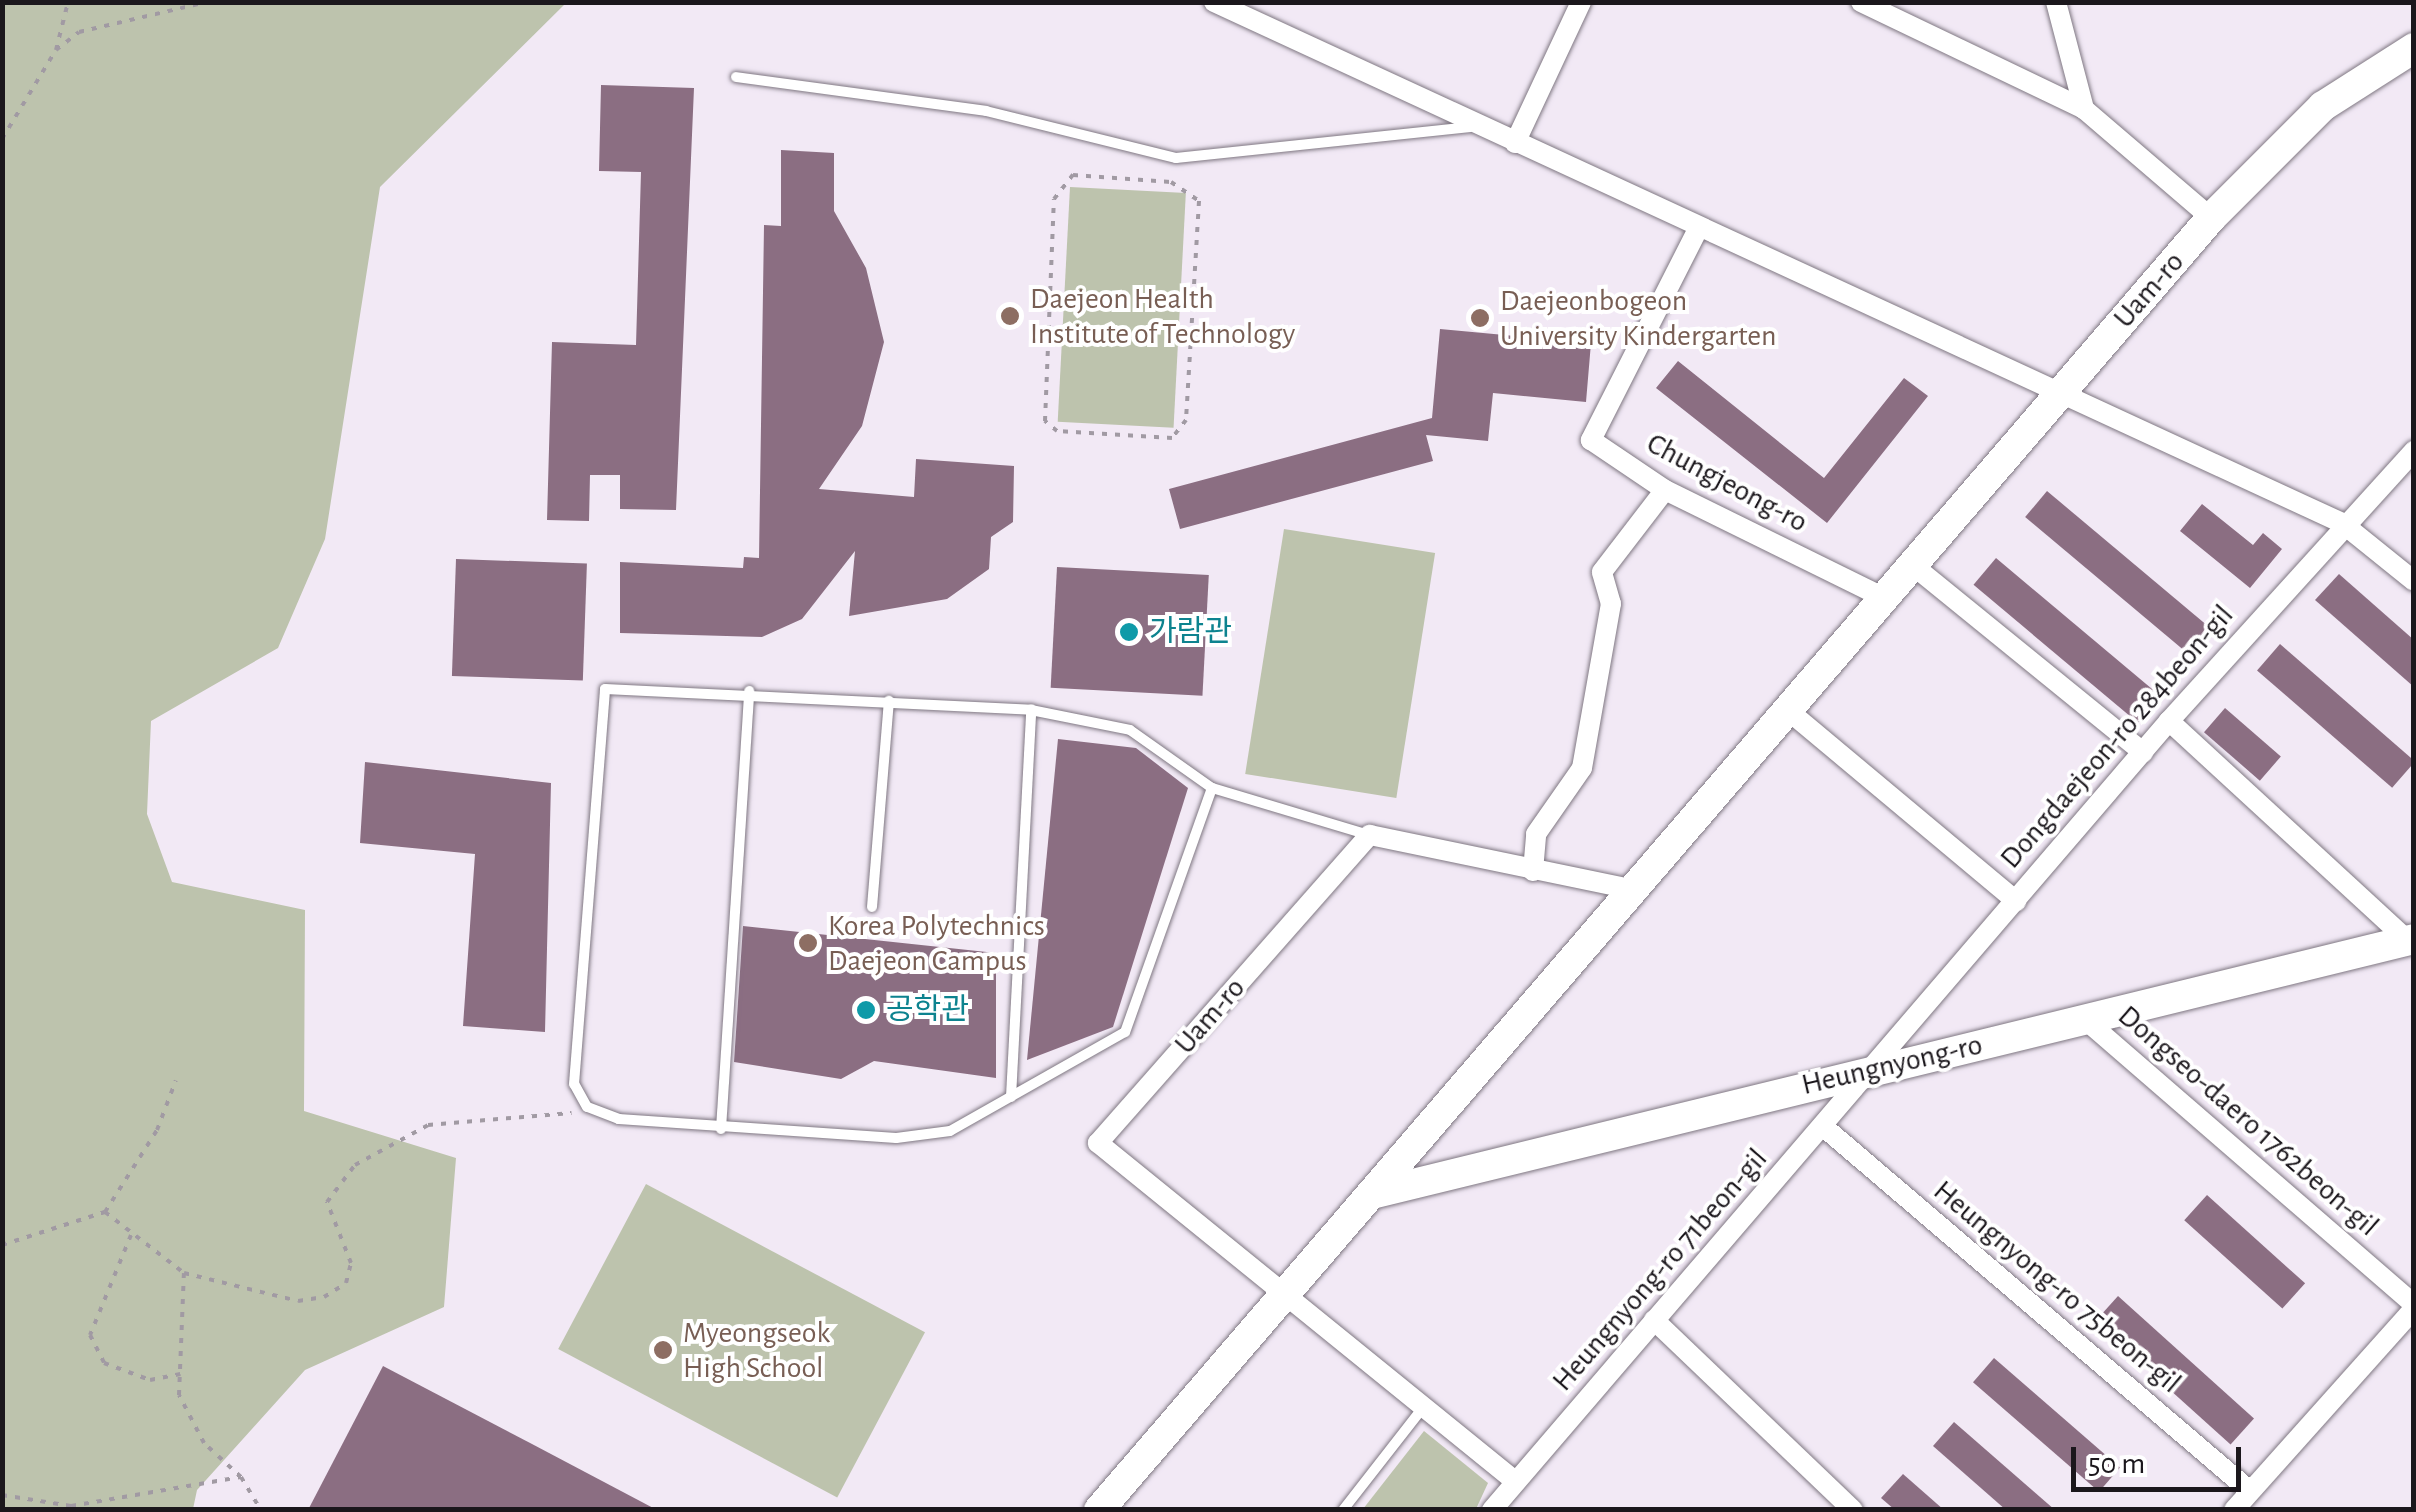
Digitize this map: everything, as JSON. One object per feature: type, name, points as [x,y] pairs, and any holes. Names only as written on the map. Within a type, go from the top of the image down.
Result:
[{"type":"main road","name":"Uam-ro","points":[[1099,1510],[1887,600],[2211,218],[2323,106],[2414,48]]},
{"type":"main road","name":"Heungnyong-ro","points":[[1372,1194],[1871,1067],[2088,1022],[2410,940]]},
{"type":"street","points":[[1214,2],[1470,126],[1515,143],[2056,397],[2342,524],[2414,581]]},
{"type":"street","points":[[1515,143],[1581,2]]},
{"type":"street","points":[[1861,2],[2084,108],[2211,218]]},
{"type":"street","points":[[2056,2],[2084,108]]},
{"type":"street","name":"Chungjeong-ro","points":[[1698,230],[1591,440],[1664,490],[1887,600]]},
{"type":"street","name":"Dongdaejeon-ro 284beon-gil","points":[[1871,1067],[2342,524],[2414,451]]},
{"type":"street","points":[[1533,871],[1536,834],[1582,768],[1611,604],[1602,572],[1664,490]]},
{"type":"street","points":[[1915,567],[2142,752]]},
{"type":"street","points":[[1790,712],[2016,901]]},
{"type":"street","points":[[2169,721],[2410,940]]},
{"type":"street","points":[[1370,835],[1635,890]]},
{"type":"street","name":"Uam-ro","points":[[1370,835],[1098,1143],[1515,1481]]},
{"type":"street","name":"Dongseo-daero 1762beon-gil","points":[[2088,1022],[2414,1306]]},
{"type":"street","name":"Heungnyong-ro 71beon-gil","points":[[1492,1510],[1824,1128],[1871,1067]]},
{"type":"street","name":"Heungnyong-ro 75beon-gil","points":[[1824,1128],[2250,1491]]},
{"type":"street","points":[[2234,1510],[2414,1306]]},
{"type":"street","points":[[1654,1320],[1854,1510]]},
{"type":"lane","points":[[736,76],[986,111],[1176,158],[1470,126]]},
{"type":"lane","points":[[1212,788],[1124,1032],[950,1131],[896,1138],[722,1128],[594,1110],[574,1084],[604,689],[750,691],[1031,710],[1130,730],[1212,788],[1370,835]]},
{"type":"lane","points":[[722,1128],[750,691]]},
{"type":"lane","points":[[872,907],[890,701]]},
{"type":"lane","points":[[1011,1097],[1031,710]]},
{"type":"lane","points":[[1342,1510],[1426,1405]]},
{"type":"path","points":[[2,139],[56,50],[68,2]]},
{"type":"path","points":[[56,50],[79,32],[207,2]]},
{"type":"path","points":[[1072,175],[1184,185],[1199,201],[1184,428],[1165,440],[1067,432],[1042,410],[1058,183],[1072,175]]},
{"type":"path","points":[[2,1245],[104,1212],[158,1130],[176,1080]]},
{"type":"path","points":[[104,1212],[184,1273],[298,1300],[324,1297],[346,1283],[351,1263],[328,1202],[355,1165],[428,1124],[594,1110]]},
{"type":"path","points":[[131,1234],[90,1335],[104,1363],[150,1380],[182,1373]]},
{"type":"path","points":[[184,1273],[182,1373],[189,1422],[242,1477],[261,1510]]},
{"type":"path","points":[[2,1495],[71,1506],[242,1477]]},
{"type":"green space","points":[[3,2],[566,3],[380,187],[325,539],[278,648],[151,721],[147,814],[172,882],[305,910],[304,1111],[456,1158],[444,1307],[305,1370],[197,1490],[193,1509],[3,1509]]},
{"type":"green space","points":[[1070,187],[1186,193],[1174,428],[1058,422]]},
{"type":"green space","points":[[1284,529],[1435,553],[1396,798],[1245,774]]},
{"type":"green space","points":[[646,1184],[925,1332],[837,1497],[558,1349]]},
{"type":"green space","points":[[1424,1431],[1488,1483],[1476,1509],[1363,1509]]},
{"type":"building","points":[[601,85],[694,88],[676,510],[620,509],[620,475],[590,475],[589,521],[547,520],[552,342],[636,345],[641,172],[599,171]]},
{"type":"building","points":[[781,150],[834,153],[834,211],[866,268],[884,342],[862,426],[819,489],[914,497],[916,459],[1014,466],[1013,522],[991,537],[989,569],[947,599],[849,616],[855,551],[802,619],[762,637],[620,633],[620,562],[743,568],[744,557],[759,558],[764,225],[781,226]]},
{"type":"building","points":[[1440,329],[1591,343],[1586,402],[1493,393],[1488,441],[1426,435],[1433,461],[1180,529],[1169,489],[1432,418]]},
{"type":"building","points":[[1678,361],[1824,478],[1904,378],[1928,396],[1827,523],[1656,388]]},
{"type":"building","points":[[2047,491],[2212,629],[2190,655],[2025,517]]},
{"type":"building","points":[[2202,504],[2253,545],[2263,533],[2282,549],[2250,588],[2180,531]]},
{"type":"building","points":[[1996,558],[2161,696],[2138,723],[1974,585]]},
{"type":"building","points":[[456,559],[587,564],[583,681],[452,676]]},
{"type":"building","name":"가람관","points":[[1057,567],[1209,575],[1202,696],[1051,688]]},
{"type":"building","points":[[2339,574],[2414,640],[2414,687],[2315,600]]},
{"type":"building","points":[[2280,644],[2414,760],[2392,788],[2257,670]]},
{"type":"building","points":[[2225,708],[2281,757],[2260,781],[2204,732]]},
{"type":"building","points":[[1058,739],[1136,748],[1188,788],[1113,1027],[1027,1060]]},
{"type":"building","points":[[365,762],[551,783],[545,1032],[463,1026],[475,854],[360,843]]},
{"type":"building","name":"공학관","points":[[743,926],[996,953],[996,1078],[874,1061],[841,1079],[734,1062]]},
{"type":"building","points":[[2207,1195],[2305,1283],[2282,1309],[2184,1220]]},
{"type":"building","points":[[2118,1296],[2254,1418],[2231,1444],[2095,1322]]},
{"type":"building","points":[[1994,1358],[2120,1468],[2099,1492],[1973,1382]]},
{"type":"building","points":[[383,1366],[532,1444],[657,1510],[308,1510]]},
{"type":"building","points":[[1954,1422],[2055,1510],[2006,1510],[1933,1446]]},
{"type":"building","points":[[1903,1474],[1944,1510],[1895,1510],[1881,1498]]},
{"type":"place","name":"Daejeon Health Institute of Technology","points":[[1010,316]]},
{"type":"place","name":"Daejeonbogeon University Kindergarten","points":[[1480,318]]},
{"type":"place","name":"가람관","points":[[1129,632]]},
{"type":"place","name":"Korea Polytechnics Daejeon Campus","points":[[808,943]]},
{"type":"place","name":"공학관","points":[[866,1010]]},
{"type":"place","name":"Myeongseok High School","points":[[663,1350]]}]
